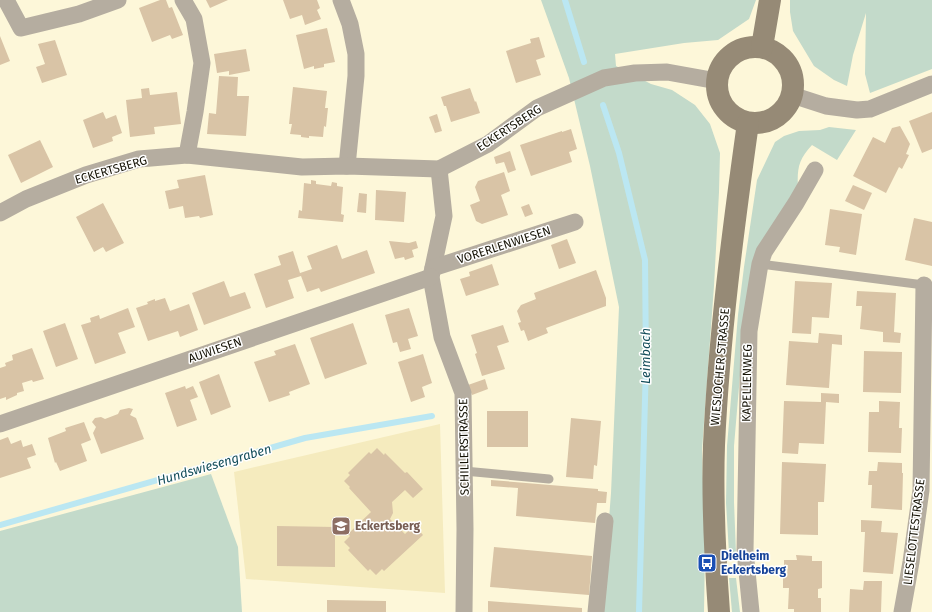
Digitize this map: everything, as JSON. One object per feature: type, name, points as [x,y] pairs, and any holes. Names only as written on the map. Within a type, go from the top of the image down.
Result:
[{"type":"main road","points":[[762,47],[770,0]]},
{"type":"main road","points":[[749,47],[762,47],[774,51],[784,59],[791,70],[794,83],[792,96],[788,106],[780,114],[765,122],[748,123],[737,119],[728,112],[721,103],[717,92],[717,81],[720,69],[727,58],[737,51],[749,47]]},
{"type":"main road","name":"WIESLOCHER STRASSE","points":[[719,612],[714,550],[714,447],[721,347],[729,267],[748,123]]},
{"type":"street","points":[[6,0],[21,28],[79,14],[118,0]]},
{"type":"street","points":[[183,0],[194,19],[202,64],[187,155]]},
{"type":"street","points":[[341,0],[350,24],[356,54],[356,76],[347,166]]},
{"type":"street","name":"ECKERTSBERG","points":[[0,213],[26,198],[86,175],[139,159],[187,155],[302,167],[347,166],[439,168],[488,144],[537,108],[604,78],[635,73],[667,72],[717,81]]},
{"type":"street","points":[[792,96],[826,106],[857,110],[870,109],[932,84]]},
{"type":"street","name":"SCHILLERSTRASSE","points":[[439,168],[444,216],[432,272],[442,337],[463,393],[464,612]]},
{"type":"street","name":"KAPELLENWEG","points":[[751,612],[745,551],[749,331],[760,264],[764,252],[796,203],[815,170]]},
{"type":"street","name":"VORERLENWIESEN","points":[[432,272],[575,222]]},
{"type":"street","name":"AUWIESEN","points":[[0,424],[432,272]]},
{"type":"street","name":"LIESELOTTESTRASSE","points":[[902,612],[912,562],[921,490],[924,284]]},
{"type":"street","points":[[596,612],[605,521]]},
{"type":"lane","points":[[760,264],[924,284]]},
{"type":"lane","points":[[464,471],[549,479]]},
{"type":"shaded area","name":"Eckertsberg","points":[[440,424],[445,593],[246,579],[234,472]]},
{"type":"green space","points":[[541,0],[756,0],[749,19],[718,40],[684,43],[615,54],[616,66],[651,84],[672,90],[695,105],[710,124],[720,153],[714,286],[702,450],[705,550],[704,612],[602,612],[611,493],[619,307],[590,166],[569,78]]},
{"type":"green space","points":[[790,0],[932,0],[932,69],[870,93],[865,74],[866,13],[853,55],[847,86],[834,80],[814,66],[793,31]]},
{"type":"green space","points":[[829,127],[856,130],[837,160],[812,145],[801,160],[798,170],[798,189],[745,316],[734,446],[736,553],[729,553],[726,503],[727,446],[738,315],[757,180],[775,142],[784,136],[799,131],[820,130]]},
{"type":"green space","points":[[211,474],[238,547],[242,612],[0,612],[0,531]]},
{"type":"green space","points":[[729,578],[736,578],[740,612],[732,612]]},
{"type":"building","points":[[160,0],[166,0],[169,8],[172,7],[183,35],[172,39],[170,35],[152,42],[139,8]]},
{"type":"building","points":[[206,0],[228,0],[210,8]]},
{"type":"building","points":[[283,0],[317,0],[320,8],[317,10],[321,19],[305,25],[302,15],[290,19]]},
{"type":"building","points":[[327,28],[335,62],[324,64],[324,67],[314,69],[314,66],[304,69],[296,35]]},
{"type":"building","points":[[0,36],[10,61],[0,65]]},
{"type":"building","points":[[539,37],[545,57],[536,60],[541,75],[516,83],[506,51],[531,43],[530,39]]},
{"type":"building","points":[[55,40],[67,75],[42,83],[36,67],[45,64],[38,44]]},
{"type":"building","points":[[246,49],[250,71],[229,75],[229,71],[217,73],[214,54]]},
{"type":"building","points":[[219,76],[238,77],[237,96],[249,96],[246,136],[207,134],[209,113],[216,114]]},
{"type":"building","points":[[293,87],[327,91],[325,108],[328,108],[326,127],[324,126],[323,137],[309,136],[309,138],[301,137],[301,135],[290,134],[292,124],[289,124]]},
{"type":"building","points":[[149,88],[150,95],[177,92],[181,124],[154,127],[155,134],[130,137],[126,100],[142,98],[141,89]]},
{"type":"building","points":[[470,88],[480,113],[451,122],[446,106],[444,106],[441,97]]},
{"type":"building","points":[[103,112],[106,119],[116,115],[122,133],[112,137],[113,141],[93,148],[83,120]]},
{"type":"building","points":[[932,112],[932,149],[922,153],[909,121]]},
{"type":"building","points":[[437,114],[442,131],[435,133],[429,117]]},
{"type":"building","points":[[900,126],[910,144],[906,154],[909,155],[902,169],[899,167],[886,193],[853,176],[873,137],[885,143],[892,128]]},
{"type":"building","points":[[571,129],[577,149],[569,152],[572,162],[531,176],[520,145]]},
{"type":"building","points":[[40,140],[53,167],[21,183],[8,155]]},
{"type":"building","points":[[510,151],[516,170],[508,173],[504,162],[496,164],[494,157]]},
{"type":"building","points":[[504,172],[510,191],[501,195],[508,215],[482,224],[476,221],[470,205],[480,201],[475,187],[478,181]]},
{"type":"building","points":[[205,175],[213,215],[200,218],[199,216],[185,218],[183,206],[169,209],[165,191],[179,188],[177,180]]},
{"type":"building","points":[[311,180],[316,181],[316,184],[331,186],[332,182],[337,183],[337,186],[343,187],[341,214],[344,215],[343,222],[298,218],[299,210],[302,211],[304,183],[311,184]]},
{"type":"building","points":[[853,185],[872,193],[864,210],[845,201]]},
{"type":"building","points":[[376,190],[406,192],[404,222],[375,220]]},
{"type":"building","points":[[359,193],[367,194],[366,213],[357,212]]},
{"type":"building","points":[[103,203],[124,243],[106,252],[103,247],[94,252],[76,217]]},
{"type":"building","points":[[529,204],[533,214],[525,217],[521,207]]},
{"type":"building","points":[[830,209],[862,214],[856,255],[839,252],[840,247],[825,245]]},
{"type":"building","points":[[914,218],[932,222],[932,266],[905,260]]},
{"type":"building","points":[[567,239],[576,263],[559,269],[551,245]]},
{"type":"building","points":[[389,241],[409,243],[416,241],[418,248],[412,250],[414,257],[405,260],[404,257],[395,259]]},
{"type":"building","points":[[337,245],[342,259],[367,250],[375,273],[321,292],[319,288],[307,292],[301,276],[288,280],[294,298],[266,308],[254,274],[281,265],[278,256],[293,251],[300,273],[312,269],[307,256]]},
{"type":"building","points":[[492,264],[499,285],[466,296],[460,279],[470,276],[469,272]]},
{"type":"building","points":[[596,270],[606,298],[606,306],[546,328],[548,333],[528,341],[524,330],[521,331],[518,323],[521,322],[517,311],[521,305],[536,299],[534,293]]},
{"type":"building","points":[[224,281],[230,297],[245,292],[251,308],[204,325],[192,293]]},
{"type":"building","points":[[795,281],[832,283],[829,318],[812,317],[811,334],[792,333]]},
{"type":"building","points":[[857,291],[896,293],[894,332],[901,333],[900,343],[883,342],[883,332],[860,329],[862,306],[856,306]]},
{"type":"building","points":[[165,298],[170,311],[189,304],[198,330],[180,337],[178,331],[148,341],[136,308],[148,304],[147,302],[155,299],[155,301]]},
{"type":"building","points":[[128,308],[135,327],[118,333],[126,353],[95,364],[81,325],[91,322],[90,318],[99,315],[100,319]]},
{"type":"building","points":[[409,308],[418,336],[408,339],[411,349],[400,352],[397,342],[393,343],[385,315]]},
{"type":"building","points":[[65,323],[78,359],[56,367],[43,331]]},
{"type":"building","points":[[353,323],[367,364],[325,379],[310,338]]},
{"type":"building","points":[[503,325],[509,342],[497,346],[505,369],[482,376],[471,335]]},
{"type":"building","points":[[819,333],[842,335],[842,345],[832,344],[829,388],[786,385],[789,341],[818,343]]},
{"type":"building","points":[[295,344],[310,384],[289,392],[290,395],[269,402],[254,362],[276,355],[274,351]]},
{"type":"building","points":[[32,348],[44,379],[22,383],[24,391],[17,393],[17,395],[6,400],[6,397],[0,399],[0,368],[6,366],[5,363],[13,360],[12,355]]},
{"type":"building","points":[[864,351],[902,352],[901,393],[863,392]]},
{"type":"building","points":[[423,354],[432,383],[422,387],[425,397],[411,402],[398,362]]},
{"type":"building","points":[[219,374],[231,407],[211,415],[199,382]]},
{"type":"building","points":[[485,379],[488,389],[472,395],[468,385]]},
{"type":"building","points":[[185,386],[186,389],[193,386],[198,397],[190,400],[197,420],[177,427],[165,393]]},
{"type":"building","points":[[821,393],[839,394],[839,403],[826,402],[824,444],[799,443],[798,454],[782,453],[784,401],[821,402]]},
{"type":"building","points":[[879,401],[900,402],[899,428],[902,428],[901,453],[868,452],[869,412],[879,412]]},
{"type":"building","points":[[129,408],[133,409],[130,415],[136,418],[144,439],[101,454],[93,433],[96,427],[92,422],[95,418],[101,417],[105,419],[118,414],[120,410]]},
{"type":"building","points":[[487,411],[528,411],[528,447],[487,447]]},
{"type":"building","points":[[571,418],[601,421],[597,466],[594,465],[593,479],[566,477]]},
{"type":"building","points":[[84,422],[91,440],[81,444],[87,461],[60,471],[56,462],[55,463],[48,438],[66,431],[65,428]]},
{"type":"building","points":[[8,437],[11,444],[21,440],[23,447],[32,444],[36,455],[27,458],[31,468],[0,478],[0,440]]},
{"type":"building","points":[[377,448],[384,455],[385,453],[405,473],[407,472],[423,489],[413,498],[405,490],[392,502],[393,513],[390,519],[405,534],[414,525],[423,535],[384,571],[382,569],[376,575],[370,569],[368,571],[348,550],[350,548],[344,542],[350,536],[348,534],[371,512],[344,481],[350,475],[348,473],[369,452],[371,454]]},
{"type":"building","points":[[782,462],[826,464],[824,502],[818,502],[818,535],[780,534]]},
{"type":"building","points":[[878,462],[902,463],[902,510],[871,508],[872,485],[868,485],[869,471],[877,471]]},
{"type":"building","points":[[491,480],[598,489],[598,491],[607,492],[606,503],[597,503],[595,523],[516,516],[518,488],[491,486]]},
{"type":"building","points":[[861,520],[882,521],[881,532],[898,533],[893,574],[863,572],[865,532],[861,532]]},
{"type":"building","points":[[277,526],[335,527],[335,567],[277,566]]},
{"type":"building","points":[[494,547],[592,556],[589,595],[490,587]]},
{"type":"building","points":[[796,555],[812,556],[812,561],[822,561],[822,588],[818,589],[818,598],[821,598],[821,612],[794,612],[794,609],[788,609],[789,588],[783,588],[783,574],[787,575],[788,565],[784,565],[784,560],[797,560]]},
{"type":"building","points":[[864,581],[882,581],[881,612],[849,612],[850,589],[863,590]]},
{"type":"building","points":[[327,600],[386,601],[386,612],[327,612]]},
{"type":"building","points":[[488,601],[582,608],[582,612],[488,612]]},
{"type":"waterway","name":"Leimbach","points":[[565,0],[584,62]]},
{"type":"waterway","name":"Leimbach","points":[[603,105],[619,153],[645,260],[646,364],[639,612]]},
{"type":"waterway","name":"Hundswiesengraben","points":[[0,525],[305,438],[432,416]]},
{"type":"place","name":"Eckertsberg","points":[[341,526]]},
{"type":"place","name":"Dielheim Eckertsberg","points":[[707,563]]}]
